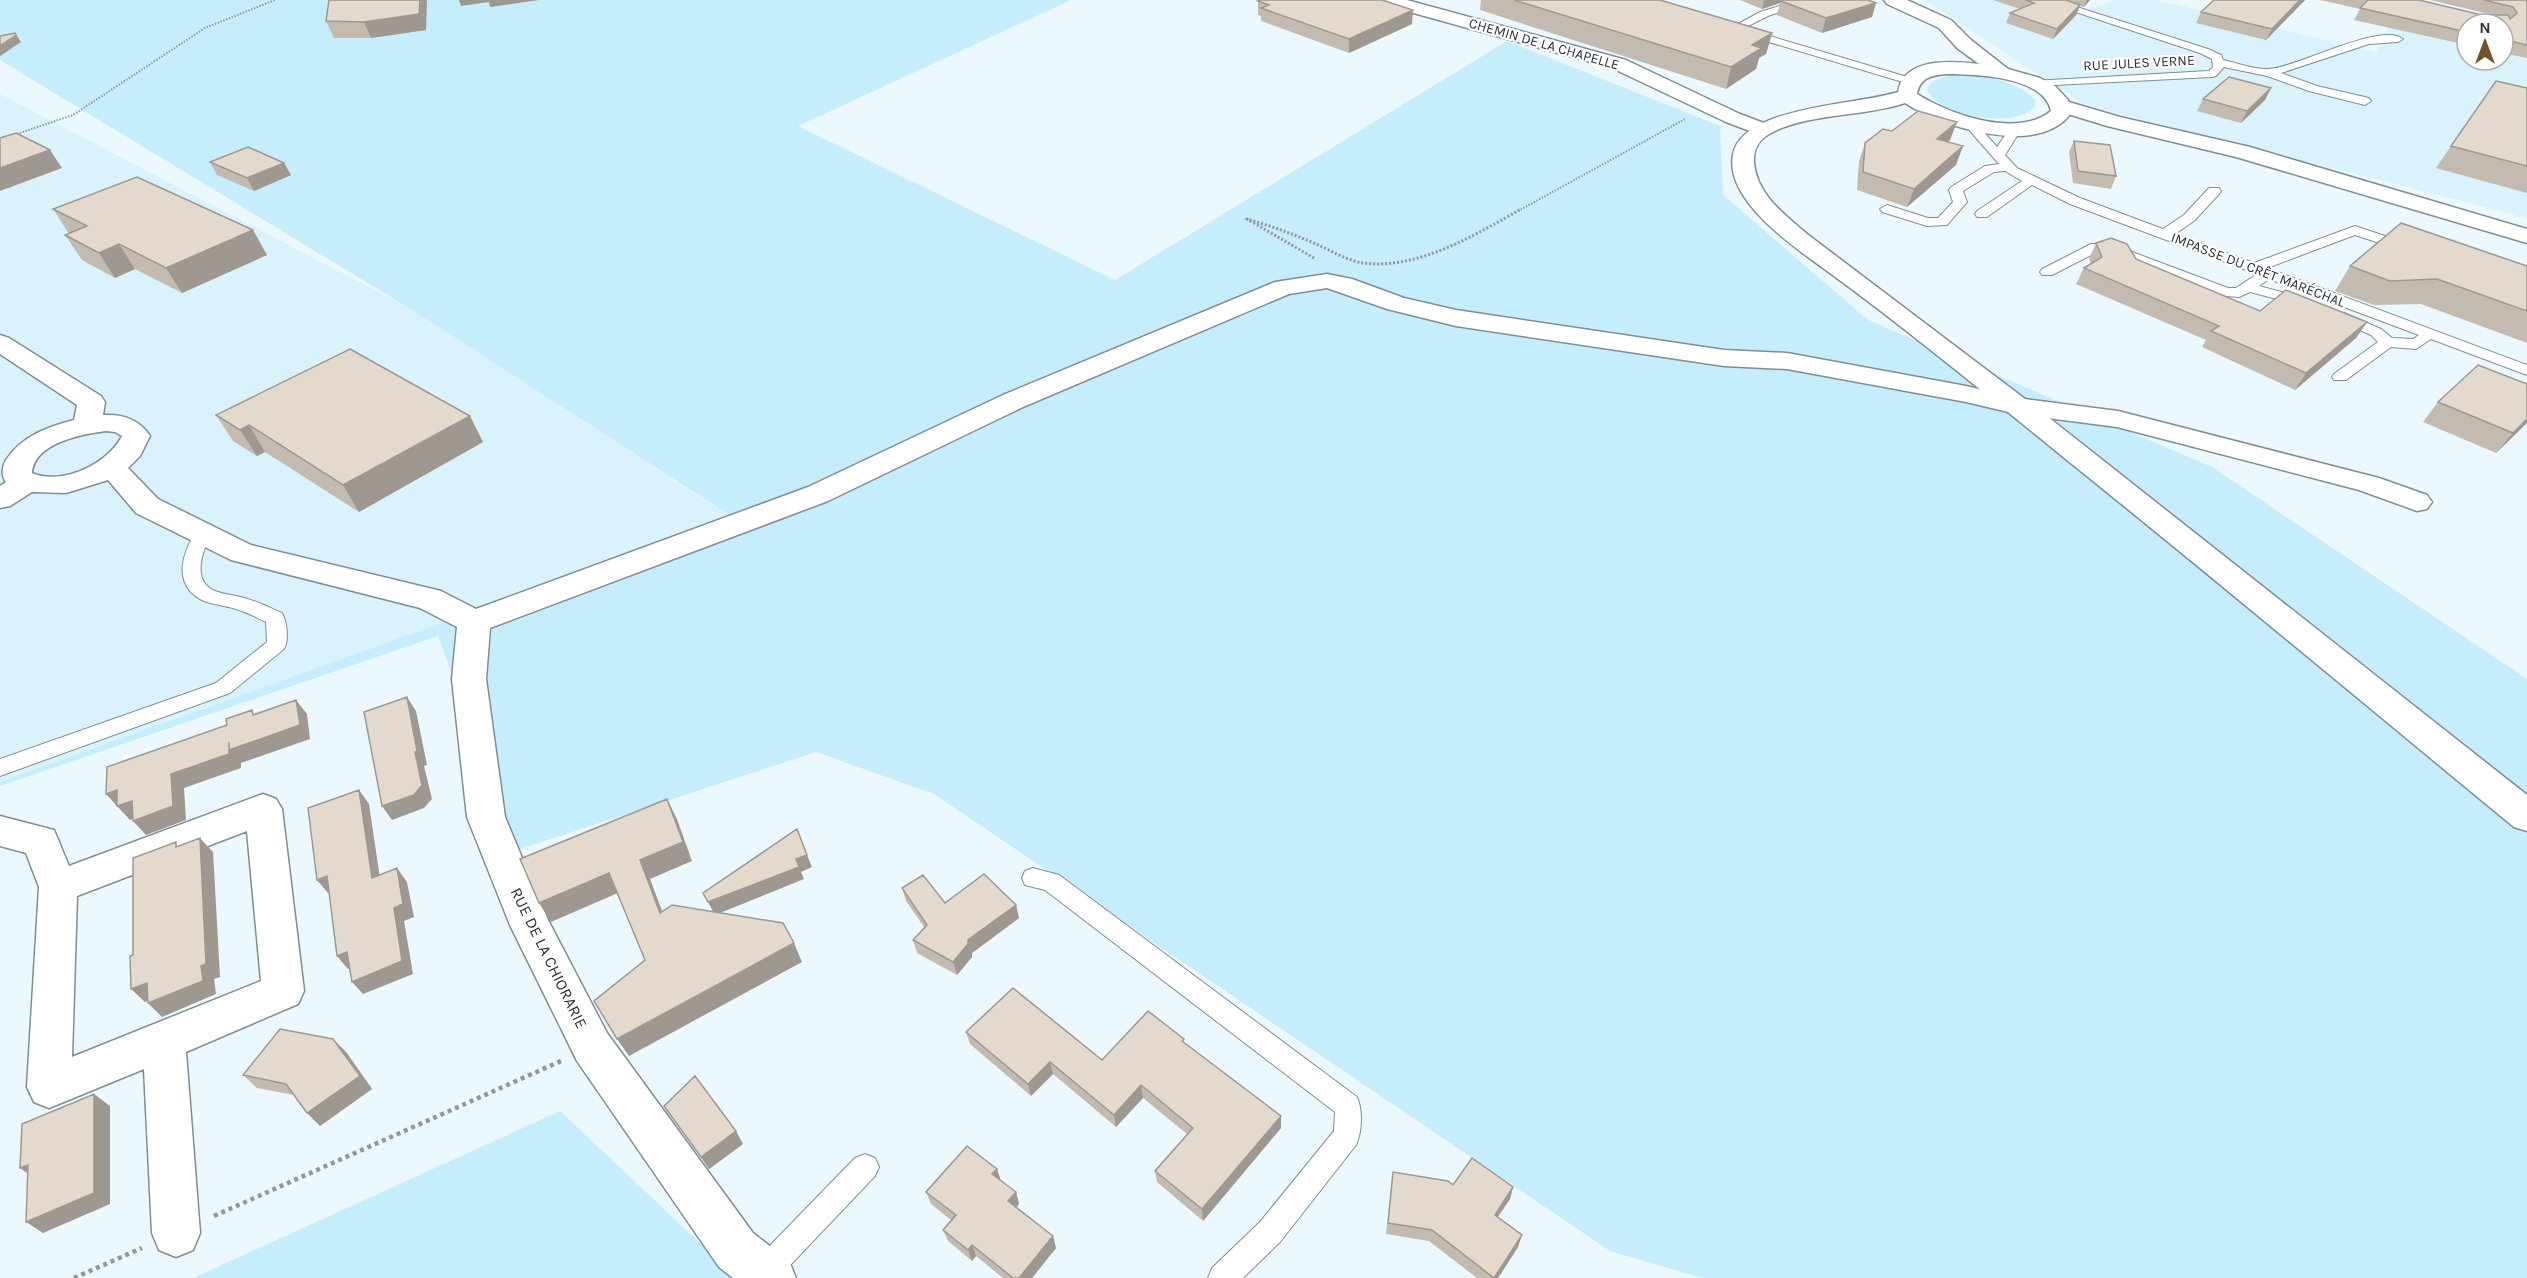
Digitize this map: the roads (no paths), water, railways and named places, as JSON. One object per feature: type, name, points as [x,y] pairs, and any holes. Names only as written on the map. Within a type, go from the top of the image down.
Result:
[{"type":"main road","name":"CHEMIN DE LA CHAPELLE","points":[[1386,0],[1619,64],[1733,118],[1762,129]]},
{"type":"main road","points":[[1893,0],[1945,24],[1964,44],[2001,72]]},
{"type":"main road","points":[[1958,67],[1964,44]]},
{"type":"main road","points":[[1835,113],[1904,111],[1937,114],[1970,124],[2016,128],[2048,123],[2056,118],[2061,113],[2062,106],[2058,98],[2035,83],[2001,72],[1958,67],[1923,72],[1909,88],[1890,103],[1802,117],[1762,129],[1749,142],[1743,155],[1744,176],[1756,197],[1786,228],[2017,406],[2527,816]]},
{"type":"main road","points":[[1909,88],[1937,114]]},
{"type":"main road","points":[[2062,106],[2114,122],[2242,152],[2527,236]]},
{"type":"main road","points":[[111,466],[147,506],[242,553],[430,599],[474,622],[818,494],[1013,402],[1284,287],[1327,281],[1343,284],[1396,304],[1456,318],[1724,358],[1786,361],[1966,394],[2017,406],[2118,419],[2369,484],[2417,502]]},
{"type":"main road","points":[[0,343],[91,402],[87,424]]},
{"type":"main road","points":[[87,424],[121,424],[132,429],[136,436],[130,451],[111,466],[94,475],[56,485],[26,483],[17,477],[15,468],[21,458],[48,437],[87,424]]},
{"type":"main road","points":[[0,499],[26,483]]},
{"type":"main road","name":"RUE DE LA CHIORARIE","points":[[474,622],[469,679],[486,817],[530,926],[592,1047],[736,1250],[768,1275]]},
{"type":"main road","points":[[0,831],[41,841],[58,887],[50,1087],[283,992],[263,809],[58,887]]},
{"type":"main road","points":[[164,1041],[176,1233]]},
{"type":"lane","points":[[1809,0],[1729,27],[1909,88]]},
{"type":"lane","points":[[2044,0],[2204,51],[2217,57],[2218,62]]},
{"type":"lane","points":[[2270,73],[2368,41],[2398,39]]},
{"type":"lane","name":"RUE JULES VERNE","points":[[2035,83],[2212,74],[2219,68],[2218,62],[2270,73],[2313,89],[2365,100]]},
{"type":"lane","name":"IMPASSE DU CRÊT MARÉCHAL","points":[[1970,124],[2012,171],[2075,201],[2527,370]]},
{"type":"lane","points":[[1999,154],[2016,128]]},
{"type":"lane","points":[[1887,209],[1927,222],[1942,222],[1960,202],[1956,190],[1990,169],[2008,166]]},
{"type":"lane","points":[[1982,214],[2031,180]]},
{"type":"lane","points":[[2165,234],[2189,218],[2214,191]]},
{"type":"lane","points":[[2047,272],[2096,247],[2106,247],[2226,292],[2239,293],[2248,287],[2261,271],[2355,230],[2419,252]]},
{"type":"lane","points":[[2248,287],[2311,304],[2376,332],[2388,342],[2416,344],[2429,334]]},
{"type":"lane","points":[[2340,377],[2388,342]]},
{"type":"lane","points":[[0,768],[223,688],[277,644],[275,618],[242,603],[205,594],[194,582],[190,563],[194,547],[203,534]]},
{"type":"lane","points":[[1033,878],[1051,882],[1348,1107],[1347,1136],[1270,1232],[1222,1278]]},
{"type":"lane","points":[[768,1275],[866,1167]]}]
